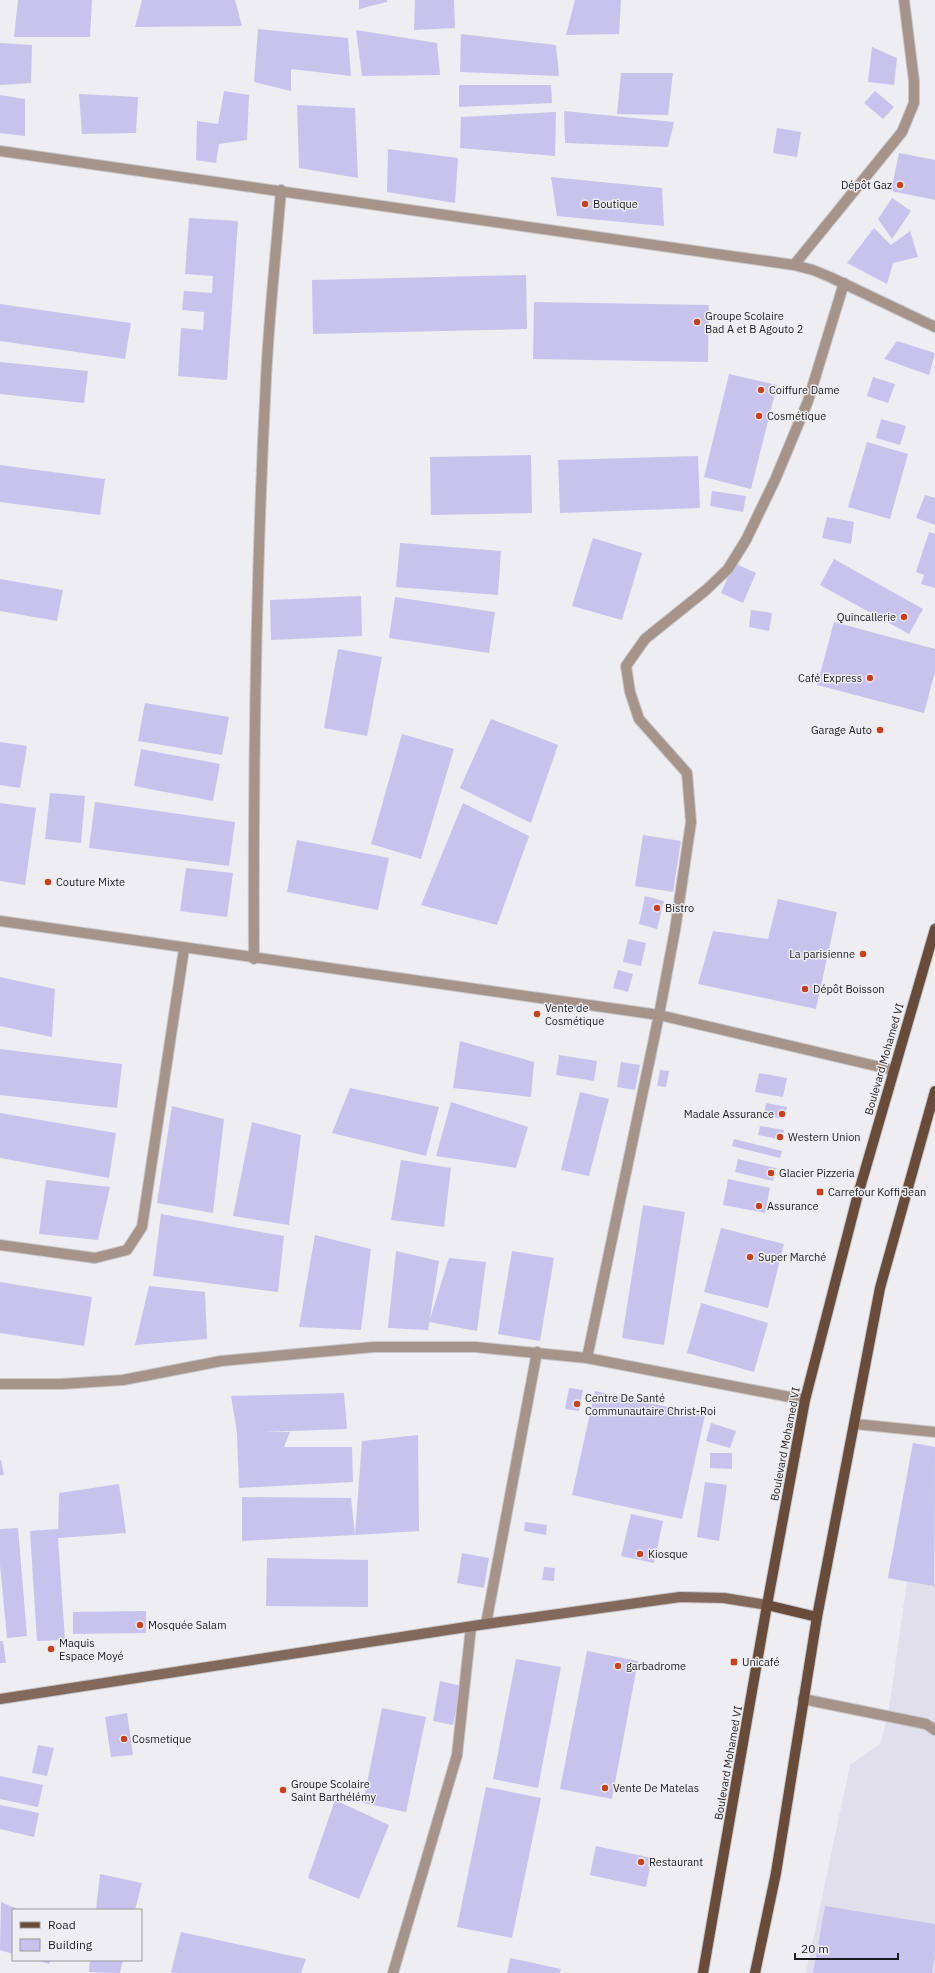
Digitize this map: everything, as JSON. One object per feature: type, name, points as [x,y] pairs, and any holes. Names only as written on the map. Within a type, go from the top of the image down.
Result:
[{"type":"main road","name":"Boulevard Mohamed VI","points":[[703,1973],[767,1605],[805,1400],[836,1274],[893,1070],[935,929]]},
{"type":"main road","points":[[756,1973],[776,1873],[817,1617],[880,1288],[935,1091]]},
{"type":"main road","points":[[767,1605],[817,1617]]},
{"type":"street","points":[[794,265],[902,132],[914,103],[914,81],[904,0]]},
{"type":"street","points":[[0,150],[794,265],[813,270],[844,283],[935,327]]},
{"type":"street","points":[[254,959],[256,628],[266,378],[281,190]]},
{"type":"street","points":[[587,1358],[659,1015],[675,930],[691,822],[687,773],[639,719],[630,692],[626,666],[646,639],[706,590],[728,569],[746,540],[775,480],[808,401],[844,283]]},
{"type":"street","points":[[0,921],[254,959],[659,1015],[893,1070]]},
{"type":"street","points":[[0,1246],[95,1258],[127,1250],[142,1227],[184,949]]},
{"type":"street","points":[[0,1384],[62,1384],[123,1380],[221,1361],[374,1347],[475,1347],[587,1358],[805,1400]]},
{"type":"street","points":[[486,1624],[537,1352]]},
{"type":"street","points":[[855,1424],[935,1432]]},
{"type":"street","points":[[0,1699],[486,1624],[680,1598],[724,1598],[767,1605]]},
{"type":"street","points":[[393,1973],[457,1755],[471,1627]]},
{"type":"street","points":[[803,1699],[926,1724],[935,1730]]},
{"type":"shaded area","points":[[913,1443],[935,1447],[935,1973],[806,1973],[850,1765],[880,1744],[888,1716],[907,1582],[888,1578]]},
{"type":"building","points":[[18,0],[92,0],[90,37],[14,37]]},
{"type":"building","points":[[142,0],[235,0],[242,26],[135,27]]},
{"type":"building","points":[[359,0],[387,0],[387,2],[359,9]]},
{"type":"building","points":[[415,0],[454,0],[455,28],[414,30]]},
{"type":"building","points":[[575,0],[621,0],[619,34],[566,35]]},
{"type":"building","points":[[258,29],[348,38],[351,76],[291,69],[291,91],[254,82]]},
{"type":"building","points":[[356,30],[437,43],[440,75],[362,76]]},
{"type":"building","points":[[461,34],[556,45],[559,76],[460,72]]},
{"type":"building","points":[[0,43],[32,45],[31,83],[0,85]]},
{"type":"building","points":[[872,47],[897,58],[894,85],[868,82]]},
{"type":"building","points":[[621,73],[673,73],[668,115],[617,114]]},
{"type":"building","points":[[459,85],[551,85],[552,103],[459,107]]},
{"type":"building","points":[[224,91],[249,95],[247,140],[219,144],[216,163],[196,160],[197,121],[218,124]]},
{"type":"building","points":[[875,91],[894,107],[883,119],[864,103]]},
{"type":"building","points":[[79,94],[138,97],[136,133],[82,134]]},
{"type":"building","points":[[0,95],[25,99],[25,136],[0,133]]},
{"type":"building","points":[[297,105],[355,108],[358,178],[299,168]]},
{"type":"building","points":[[564,111],[674,122],[668,147],[565,143]]},
{"type":"building","points":[[556,112],[555,156],[460,148],[461,117]]},
{"type":"building","points":[[777,128],[801,132],[797,157],[773,153]]},
{"type":"building","points":[[388,149],[458,158],[455,203],[387,192]]},
{"type":"building","points":[[899,153],[935,160],[935,200],[891,191]]},
{"type":"building","points":[[551,177],[662,188],[664,226],[557,216]]},
{"type":"building","points":[[892,198],[911,211],[892,239],[878,219]]},
{"type":"building","points":[[189,218],[238,221],[227,380],[178,376],[181,328],[203,330],[204,312],[182,310],[184,291],[212,293],[213,276],[185,274]]},
{"type":"building","points":[[874,228],[891,245],[910,231],[918,257],[893,263],[887,284],[847,263]]},
{"type":"building","points":[[526,275],[527,329],[313,334],[312,280]]},
{"type":"building","points":[[534,302],[709,305],[708,362],[533,359]]},
{"type":"building","points":[[0,304],[131,323],[125,359],[0,341]]},
{"type":"building","points":[[897,341],[935,353],[929,375],[884,359]]},
{"type":"building","points":[[0,362],[88,371],[84,403],[0,394]]},
{"type":"building","points":[[729,374],[777,385],[751,489],[704,477]]},
{"type":"building","points":[[873,377],[895,384],[888,403],[867,396]]},
{"type":"building","points":[[881,419],[906,426],[900,445],[876,438]]},
{"type":"building","points":[[867,442],[908,454],[890,519],[848,507]]},
{"type":"building","points":[[531,455],[532,513],[431,515],[430,457]]},
{"type":"building","points":[[698,456],[700,508],[560,513],[558,460]]},
{"type":"building","points":[[0,465],[105,479],[100,515],[0,502]]},
{"type":"building","points":[[712,491],[746,496],[743,512],[710,506]]},
{"type":"building","points":[[925,495],[935,498],[935,525],[916,518]]},
{"type":"building","points":[[827,517],[854,522],[851,544],[822,538]]},
{"type":"building","points":[[929,532],[935,534],[935,588],[921,584],[924,575],[916,572]]},
{"type":"building","points":[[593,538],[642,553],[622,620],[572,606]]},
{"type":"building","points":[[400,543],[501,551],[498,595],[396,587]]},
{"type":"building","points":[[834,559],[923,609],[909,634],[820,585]]},
{"type":"building","points":[[734,563],[756,573],[743,603],[721,593]]},
{"type":"building","points":[[0,579],[63,590],[57,621],[0,611]]},
{"type":"building","points":[[361,596],[362,636],[271,640],[270,600]]},
{"type":"building","points":[[395,597],[495,612],[489,653],[389,638]]},
{"type":"building","points":[[751,610],[772,613],[769,631],[749,627]]},
{"type":"building","points":[[834,622],[935,649],[935,672],[924,713],[817,685]]},
{"type":"building","points":[[338,649],[382,657],[367,736],[324,728]]},
{"type":"building","points":[[145,703],[229,717],[222,755],[138,741]]},
{"type":"building","points":[[491,719],[558,745],[531,823],[460,788]]},
{"type":"building","points":[[402,734],[454,749],[421,859],[371,844]]},
{"type":"building","points":[[0,742],[27,746],[20,788],[0,785]]},
{"type":"building","points":[[141,749],[220,764],[213,801],[134,786]]},
{"type":"building","points":[[50,793],[85,796],[81,843],[45,839]]},
{"type":"building","points":[[95,802],[235,822],[229,866],[89,848]]},
{"type":"building","points":[[0,803],[36,808],[25,885],[0,881]]},
{"type":"building","points":[[463,803],[529,836],[497,925],[421,905]]},
{"type":"building","points":[[643,835],[681,841],[673,892],[635,886]]},
{"type":"building","points":[[297,840],[389,858],[378,910],[287,892]]},
{"type":"building","points":[[186,868],[233,873],[227,917],[180,911]]},
{"type":"building","points":[[645,896],[664,901],[657,929],[639,924]]},
{"type":"building","points":[[778,899],[837,912],[816,1009],[698,984],[713,931],[768,939]]},
{"type":"building","points":[[628,939],[646,943],[641,966],[623,962]]},
{"type":"building","points":[[618,970],[633,974],[628,992],[613,988]]},
{"type":"building","points":[[0,977],[55,989],[52,1037],[0,1026]]},
{"type":"building","points":[[460,1041],[534,1062],[531,1097],[453,1088]]},
{"type":"building","points":[[0,1049],[122,1064],[117,1108],[0,1095]]},
{"type":"building","points":[[559,1055],[597,1061],[594,1081],[556,1075]]},
{"type":"building","points":[[621,1062],[640,1065],[635,1090],[617,1087]]},
{"type":"building","points":[[660,1070],[669,1071],[666,1087],[657,1086]]},
{"type":"building","points":[[759,1073],[787,1078],[783,1097],[755,1092]]},
{"type":"building","points":[[350,1088],[439,1107],[426,1156],[332,1133]]},
{"type":"building","points":[[580,1092],[609,1099],[589,1176],[561,1170]]},
{"type":"building","points":[[451,1102],[528,1127],[516,1168],[436,1156]]},
{"type":"building","points":[[766,1103],[787,1107],[784,1119],[764,1115]]},
{"type":"building","points":[[172,1106],[224,1119],[213,1213],[157,1203]]},
{"type":"building","points":[[0,1113],[116,1133],[109,1178],[0,1158]]},
{"type":"building","points":[[252,1122],[301,1135],[289,1225],[233,1216]]},
{"type":"building","points":[[760,1126],[784,1130],[782,1140],[758,1135]]},
{"type":"building","points":[[734,1139],[782,1151],[780,1158],[732,1146]]},
{"type":"building","points":[[738,1159],[776,1168],[773,1181],[735,1172]]},
{"type":"building","points":[[401,1160],[451,1168],[444,1227],[391,1220]]},
{"type":"building","points":[[728,1179],[770,1188],[765,1213],[723,1205]]},
{"type":"building","points":[[46,1180],[110,1187],[98,1240],[39,1234]]},
{"type":"building","points":[[643,1205],[685,1212],[664,1345],[622,1338]]},
{"type":"building","points":[[161,1214],[284,1236],[278,1292],[153,1276]]},
{"type":"building","points":[[721,1228],[784,1244],[768,1308],[704,1292]]},
{"type":"building","points":[[315,1235],[371,1249],[361,1330],[299,1327]]},
{"type":"building","points":[[396,1251],[439,1261],[428,1330],[388,1328]]},
{"type":"building","points":[[512,1251],[554,1258],[540,1341],[498,1334]]},
{"type":"building","points":[[449,1258],[486,1262],[477,1331],[429,1322]]},
{"type":"building","points":[[0,1282],[92,1297],[84,1346],[0,1333]]},
{"type":"building","points":[[149,1286],[205,1292],[207,1339],[135,1345]]},
{"type":"building","points":[[701,1303],[768,1323],[754,1372],[687,1353]]},
{"type":"building","points":[[569,1388],[583,1390],[579,1411],[565,1409]]},
{"type":"building","points":[[595,1391],[705,1415],[682,1519],[572,1495]]},
{"type":"building","points":[[344,1393],[347,1429],[264,1432],[290,1432],[284,1447],[352,1447],[353,1482],[239,1488],[237,1433],[231,1396]]},
{"type":"building","points":[[711,1423],[736,1431],[730,1448],[706,1441]]},
{"type":"building","points":[[418,1435],[419,1531],[355,1535],[362,1441]]},
{"type":"building","points":[[913,1443],[935,1447],[934,1586],[888,1578]]},
{"type":"building","points":[[710,1453],[732,1453],[732,1469],[710,1468]]},
{"type":"building","points":[[1,1460],[4,1475],[0,1475]]},
{"type":"building","points":[[705,1482],[727,1485],[719,1541],[697,1537]]},
{"type":"building","points":[[119,1484],[126,1533],[58,1538],[65,1640],[37,1641],[30,1531],[58,1529],[58,1535],[59,1493]]},
{"type":"building","points":[[242,1497],[351,1498],[355,1535],[242,1541]]},
{"type":"building","points":[[631,1514],[663,1521],[654,1563],[621,1556]]},
{"type":"building","points":[[525,1522],[547,1525],[546,1535],[524,1531]]},
{"type":"building","points":[[18,1528],[27,1636],[7,1638],[0,1565],[0,1529]]},
{"type":"building","points":[[462,1553],[489,1558],[484,1588],[457,1583]]},
{"type":"building","points":[[267,1558],[368,1560],[368,1607],[266,1606]]},
{"type":"building","points":[[544,1567],[555,1568],[554,1581],[542,1580]]},
{"type":"building","points":[[146,1611],[146,1633],[73,1634],[73,1612]]},
{"type":"building","points":[[0,1641],[3,1641],[6,1663],[0,1663]]},
{"type":"building","points":[[587,1651],[638,1661],[612,1799],[560,1789]]},
{"type":"building","points":[[516,1659],[561,1667],[538,1788],[493,1779]]},
{"type":"building","points":[[440,1681],[461,1686],[453,1725],[433,1721]]},
{"type":"building","points":[[382,1708],[426,1717],[406,1812],[363,1803]]},
{"type":"building","points":[[127,1713],[133,1755],[111,1757],[105,1717]]},
{"type":"building","points":[[38,1745],[54,1748],[47,1776],[32,1773]]},
{"type":"building","points":[[0,1776],[43,1785],[38,1807],[0,1799]]},
{"type":"building","points":[[486,1787],[541,1798],[512,1938],[457,1927]]},
{"type":"building","points":[[335,1800],[389,1825],[359,1899],[308,1878]]},
{"type":"building","points":[[0,1805],[39,1813],[34,1837],[0,1829]]},
{"type":"building","points":[[596,1846],[652,1858],[646,1887],[590,1875]]},
{"type":"building","points":[[100,1874],[142,1883],[135,1909],[96,1909]]},
{"type":"building","points":[[1,1902],[18,1909],[12,1909],[12,1954],[0,1950]]},
{"type":"building","points":[[825,1906],[935,1924],[935,1953],[932,1973],[813,1973]]},
{"type":"building","points":[[181,1932],[306,1959],[301,1973],[171,1972]]},
{"type":"building","points":[[510,1958],[561,1969],[560,1973],[507,1973]]},
{"type":"building","points":[[39,1961],[50,1961],[49,1964]]},
{"type":"building","points":[[90,1961],[123,1961],[120,1973],[89,1972]]},
{"type":"place","name":"Dépôt Gaz","points":[[900,185]]},
{"type":"place","name":"Boutique","points":[[585,204]]},
{"type":"place","name":"Groupe Scolaire Bad A et B Agouto 2","points":[[697,322]]},
{"type":"place","name":"Coiffure Dame","points":[[761,390]]},
{"type":"place","name":"Cosmétique","points":[[759,416]]},
{"type":"place","name":"Quincallerie","points":[[904,617]]},
{"type":"place","name":"Café Express","points":[[870,678]]},
{"type":"place","name":"Garage Auto","points":[[880,730]]},
{"type":"place","name":"Couture Mixte","points":[[48,882]]},
{"type":"place","name":"Bistro","points":[[657,908]]},
{"type":"place","name":"La parisienne","points":[[863,954]]},
{"type":"place","name":"Dépôt Boisson","points":[[805,989]]},
{"type":"place","name":"Vente de Cosmétique","points":[[537,1014]]},
{"type":"place","name":"Madale Assurance","points":[[782,1114]]},
{"type":"place","name":"Western Union","points":[[780,1137]]},
{"type":"place","name":"Glacier Pizzeria","points":[[771,1173]]},
{"type":"place","name":"Carrefour Koffi Jean","points":[[820,1192]]},
{"type":"place","name":"Assurance","points":[[759,1206]]},
{"type":"place","name":"Super Marché","points":[[750,1257]]},
{"type":"place","name":"Centre De Santé Communautaire Christ-Roi","points":[[577,1404]]},
{"type":"place","name":"Kiosque","points":[[640,1554]]},
{"type":"place","name":"Mosquée Salam","points":[[140,1625]]},
{"type":"place","name":"Maquis Espace Moyé","points":[[51,1649]]},
{"type":"place","name":"Unicafé","points":[[734,1662]]},
{"type":"place","name":"garbadrome","points":[[618,1666]]},
{"type":"place","name":"Cosmetique","points":[[124,1739]]},
{"type":"place","name":"Vente De Matelas","points":[[605,1788]]},
{"type":"place","name":"Groupe Scolaire Saint Barthélémy","points":[[283,1790]]},
{"type":"place","name":"Restaurant","points":[[641,1862]]}]
